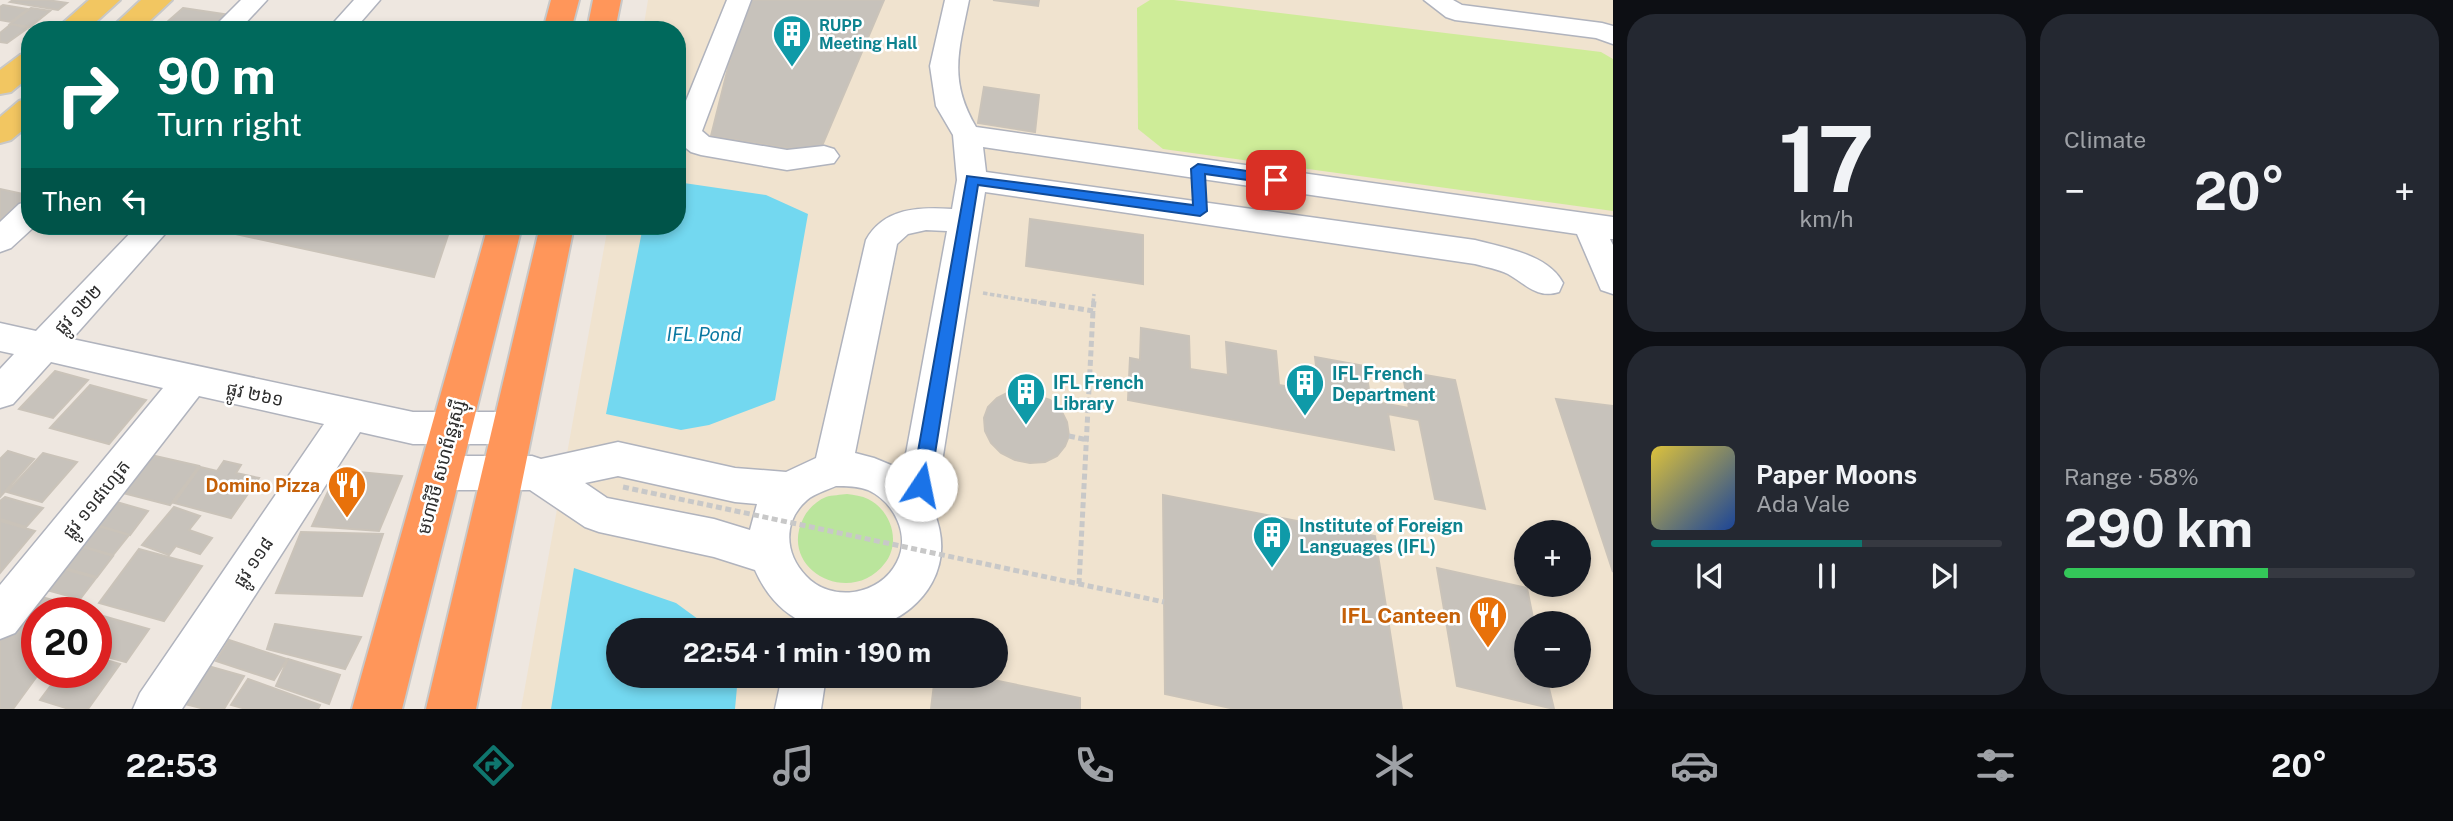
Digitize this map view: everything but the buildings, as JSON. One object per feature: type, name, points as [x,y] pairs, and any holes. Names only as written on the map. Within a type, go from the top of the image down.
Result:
[{"type":"highway","points":[[559,21],[565,0]]},
{"type":"highway","points":[[603,21],[607,0]]},
{"type":"highway","name":"មហាវិថី សហព័ន្ធរុស្ស៊ី","points":[[377,709],[503,235]]},
{"type":"highway","points":[[451,709],[522,474],[513,428],[555,235]]},
{"type":"main road","points":[[80,21],[106,0]]},
{"type":"main road","points":[[133,21],[158,0]]},
{"type":"main road","points":[[0,85],[21,68]]},
{"type":"main road","points":[[0,133],[21,116]]},
{"type":"street","points":[[233,21],[255,0]]},
{"type":"street","points":[[348,21],[368,0]]},
{"type":"street","points":[[738,0],[687,134],[701,145],[787,160],[824,156]]},
{"type":"street","points":[[915,511],[972,180],[967,135],[950,106],[943,66],[957,0]]},
{"type":"street","points":[[1436,0],[1455,12],[1602,31],[1613,36]]},
{"type":"street","points":[[967,135],[1600,226],[1613,281]]},
{"type":"street","points":[[1198,169],[1200,211]]},
{"type":"street","points":[[972,180],[1475,252],[1516,262],[1547,283]]},
{"type":"street","points":[[833,469],[882,240],[898,224],[926,219],[965,221]]},
{"type":"street","points":[[0,240],[21,220]]},
{"type":"street","name":"ផ្លូវ ១២២","points":[[0,393],[148,235]]},
{"type":"street","name":"ផ្លូវ ២៦១","points":[[0,337],[413,428],[513,428]]},
{"type":"street","name":"ផ្លូវ ១១៨ហ្សេត","points":[[0,618],[191,380]]},
{"type":"street","name":"ផ្លូវ ១១៨","points":[[156,709],[351,415]]},
{"type":"street","points":[[441,473],[522,474],[618,459],[735,485],[789,490]]},
{"type":"street","points":[[814,618],[779,577],[769,555],[768,531],[775,509],[789,490],[809,475],[833,469],[858,469],[881,477],[901,491],[915,511],[922,533],[921,558],[912,580],[894,598],[871,610],[820,618]]},
{"type":"street","points":[[522,474],[599,514],[714,538],[769,555]]},
{"type":"street","points":[[798,709],[802,688]]},
{"type":"path","points":[[954,288],[1093,311]]},
{"type":"path","points":[[1079,584],[1094,294]]},
{"type":"path","points":[[1069,436],[1088,440]]},
{"type":"path","points":[[623,486],[1164,602]]},
{"type":"shaded area","points":[[648,0],[1613,0],[1613,709],[521,709],[606,235],[686,235],[686,21],[644,21]]},
{"type":"green space","points":[[1150,0],[1174,0],[1601,52],[1613,59],[1613,211],[1163,149],[1138,129],[1137,8]]},
{"type":"green space","points":[[847,494],[861,496],[876,504],[888,519],[893,537],[890,555],[871,576],[854,582],[838,582],[822,577],[809,567],[800,554],[798,537],[803,519],[815,503],[826,497]]},
{"type":"water","name":"IFL Pond","points":[[686,183],[766,195],[808,214],[775,400],[709,425],[681,430],[606,414],[641,235],[686,235]]},
{"type":"water","points":[[574,568],[676,603],[697,618],[606,618],[606,688],[737,688],[735,709],[551,709]]},
{"type":"place","name":"RUPP Meeting Hall","points":[[792,68]]},
{"type":"place","name":"IFL French Department","points":[[1305,417]]},
{"type":"place","name":"IFL French Library","points":[[1026,426]]},
{"type":"place","name":"Domino Pizza","points":[[347,519]]},
{"type":"place","name":"Institute of Foreign Languages (IFL)","points":[[1272,569]]},
{"type":"place","name":"IFL Canteen","points":[[1488,649]]},
{"type":"route","points":[[921,485],[972,180],[1200,211],[1198,169],[1276,180]]}]
